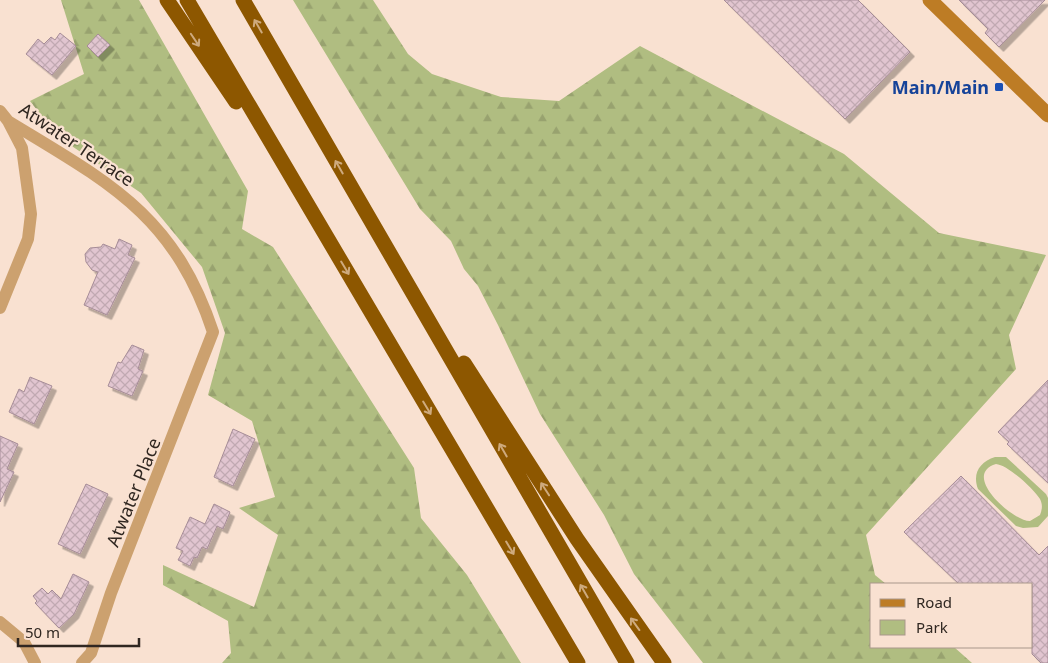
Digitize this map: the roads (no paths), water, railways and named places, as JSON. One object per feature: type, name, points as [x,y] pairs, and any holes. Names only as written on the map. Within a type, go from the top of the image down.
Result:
[{"type":"highway","points":[[167,0],[320,226]]},
{"type":"highway","points":[[187,0],[578,663]]},
{"type":"highway","points":[[243,0],[627,663]]},
{"type":"highway","points":[[364,209],[577,539],[664,663]]},
{"type":"main road","points":[[930,0],[1048,115]]},
{"type":"street","name":"Atwater Terrace","points":[[0,111],[8,121],[121,192],[152,222],[175,249],[202,296],[213,332]]},
{"type":"street","points":[[0,308],[28,238],[31,214],[22,148],[8,121]]},
{"type":"street","name":"Atwater Place","points":[[82,663],[91,653],[110,593],[213,332]]},
{"type":"street","points":[[0,622],[24,642],[35,663]]},
{"type":"place","name":"Main/Main","points":[[999,87]]}]
